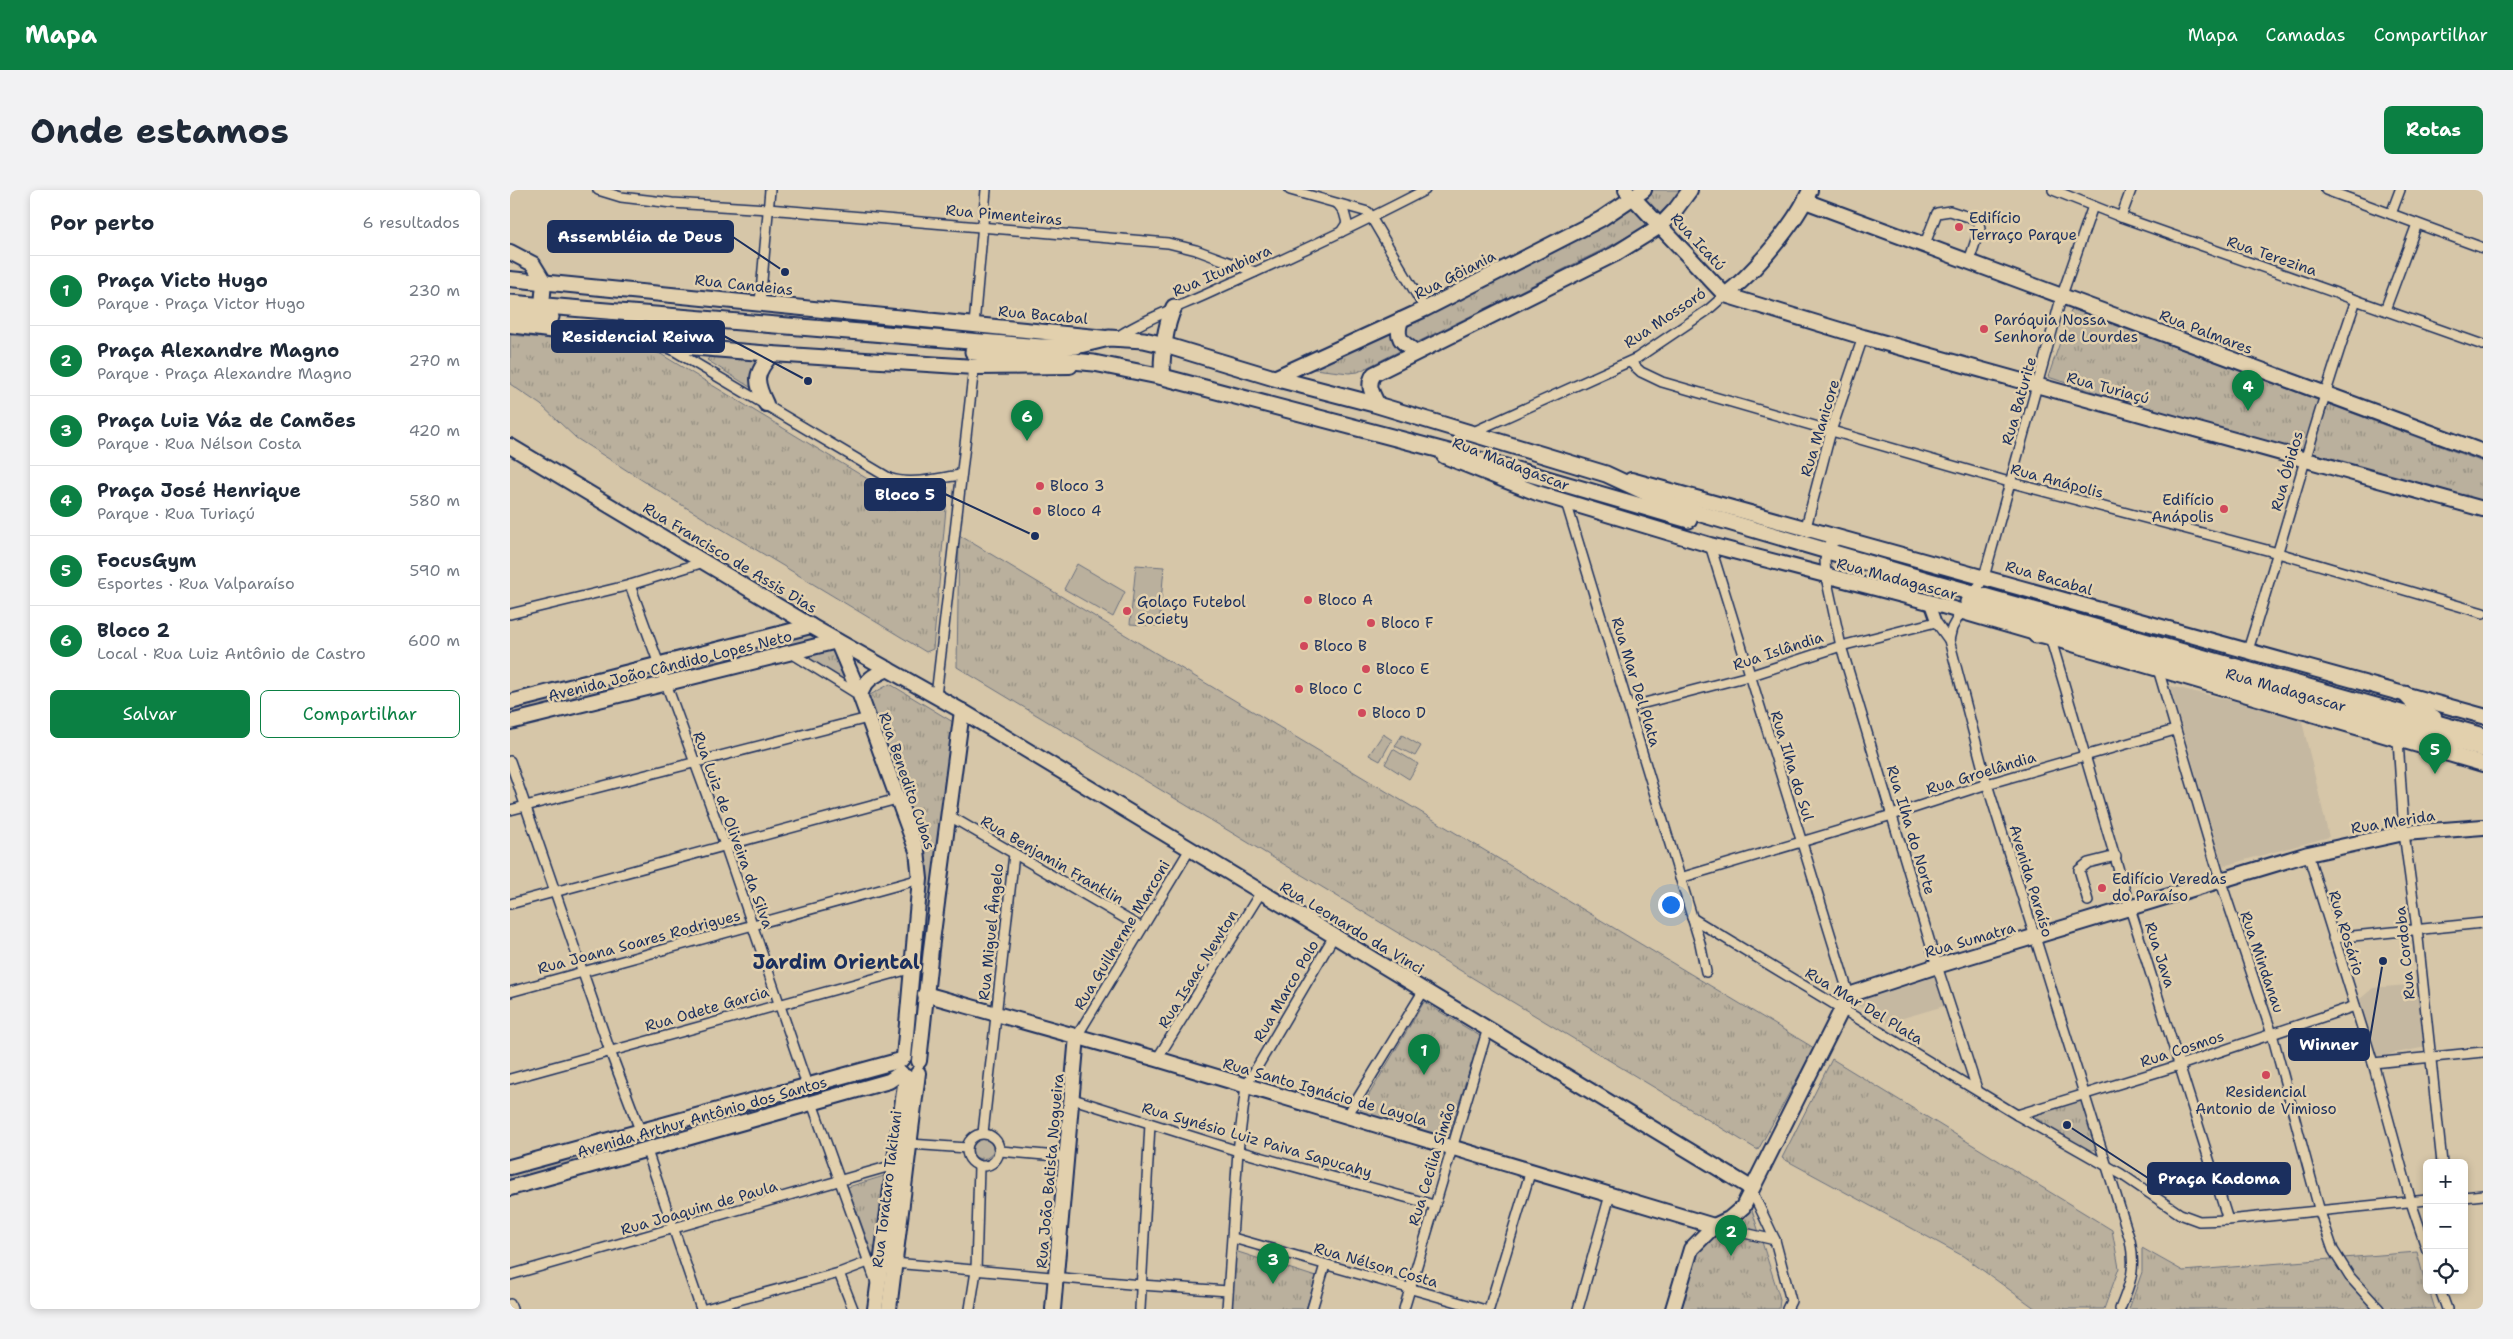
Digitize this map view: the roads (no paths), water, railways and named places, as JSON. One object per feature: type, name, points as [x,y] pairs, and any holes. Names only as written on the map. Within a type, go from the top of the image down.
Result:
[{"type":"main road","points":[[510,303],[541,317],[1041,347],[1076,346],[1112,338],[1144,340],[1378,406],[1606,474],[1673,505],[1826,555],[2402,734]]},
{"type":"main road","points":[[1163,377],[1162,362],[1167,324],[1174,307]]},
{"type":"main road","points":[[510,314],[1094,363],[1163,377],[1826,555]]},
{"type":"main road","points":[[1506,468],[1512,456],[1512,445]]},
{"type":"main road","points":[[1967,599],[2483,736]]},
{"type":"main road","points":[[2036,635],[2074,632]]},
{"type":"main road","points":[[2405,694],[2419,709],[2455,728]]},
{"type":"main road","points":[[2368,730],[2402,734],[2483,749]]},
{"type":"street","name":"Rua Pimenteiras","points":[[598,190],[621,197],[672,203],[768,208],[1168,243],[1196,250],[1255,272]]},
{"type":"street","points":[[760,303],[770,190]]},
{"type":"street","points":[[974,325],[986,190]]},
{"type":"street","points":[[1290,190],[1361,209],[1372,218],[1425,309]]},
{"type":"street","points":[[1372,218],[1425,190]]},
{"type":"street","points":[[1378,406],[1369,387],[1370,380],[1374,374],[1615,254],[1660,226],[1690,190]]},
{"type":"street","name":"Rua Terezina","points":[[2053,190],[2121,217],[2483,345]]},
{"type":"street","points":[[2121,217],[2131,190]]},
{"type":"street","points":[[2326,190],[2483,248]]},
{"type":"street","points":[[2391,214],[2400,190]]},
{"type":"street","name":"Rua Icatú","points":[[1635,192],[1660,226],[1725,296]]},
{"type":"street","name":"Rua Gôiania","points":[[1274,378],[1425,309],[1601,219],[1635,192]]},
{"type":"street","name":"Rua Palmares","points":[[1808,196],[1924,246],[2062,295],[2483,452]]},
{"type":"street","name":"Rua Mossoró","points":[[1470,433],[1630,362],[1659,345],[1738,286],[1761,260],[1808,196]]},
{"type":"street","points":[[1338,204],[1344,212],[1347,223],[1341,232]]},
{"type":"street","name":"Rua Baturite","points":[[1949,640],[1967,599],[1984,577],[2062,295],[2093,206]]},
{"type":"street","points":[[1924,246],[1938,213],[1950,211],[1978,220],[1980,228],[1969,261]]},
{"type":"street","name":"Rua Itumbiara","points":[[1112,338],[1142,321],[1372,218]]},
{"type":"street","points":[[2385,310],[2417,224]]},
{"type":"street","points":[[510,252],[533,264],[544,282],[541,317]]},
{"type":"street","name":"Rua Candeias","points":[[510,279],[974,325]]},
{"type":"street","name":"Rua Turiaçú","points":[[1725,296],[1863,337],[2483,509]]},
{"type":"street","name":"Rua Óbidos","points":[[2248,650],[2324,394],[2356,300]]},
{"type":"street","points":[[510,325],[541,317],[664,345],[772,354],[974,367],[1070,366],[1094,363]]},
{"type":"street","points":[[1401,320],[1397,331],[1398,336],[1416,352]]},
{"type":"street","name":"Rua Bacabal","points":[[974,325],[1112,338]]},
{"type":"street","name":"Rua Manicore","points":[[1806,527],[1831,431],[1863,337]]},
{"type":"street","points":[[664,345],[898,482],[960,475]]},
{"type":"street","points":[[766,404],[756,382],[759,370],[772,354]]},
{"type":"street","name":"Rua Anápolis","points":[[1630,362],[1641,372],[1662,382],[2009,482],[2278,553],[2483,613]]},
{"type":"street","points":[[936,696],[960,475],[974,367]]},
{"type":"street","name":"Rua Francisco de Assis Dias","points":[[510,446],[811,626],[936,696]]},
{"type":"street","name":"Rua Madagascar","points":[[1421,446],[1537,493],[1566,502],[1826,577],[1864,584],[1929,602],[1967,599],[2036,635],[2051,640],[2368,730]]},
{"type":"street","name":"Rua Bacabal","points":[[1606,474],[1806,527],[2483,716]]},
{"type":"street","name":"Rua Mar Del Plata","points":[[1566,502],[1692,918],[2017,1115],[2109,1168],[2180,1214],[2199,1221],[2228,1220],[2423,1200]]},
{"type":"street","points":[[1826,555],[1830,544],[1842,537]]},
{"type":"street","name":"Rua Ilha do Sul","points":[[1710,545],[1800,841],[1849,994]]},
{"type":"street","name":"Rua Ilha do Norte","points":[[1826,555],[1826,577],[1841,646],[1937,966],[1977,1089]]},
{"type":"street","points":[[510,614],[630,585],[704,562]]},
{"type":"street","points":[[1957,569],[1967,599]]},
{"type":"street","name":"Rua Luiz de Oliveira da Silva","points":[[630,585],[725,845],[807,1085]]},
{"type":"street","name":"Avenida Paraíso","points":[[1929,602],[1936,622],[1949,640],[1987,784],[2034,938],[2109,1168],[2134,1259],[2133,1276],[2120,1309]]},
{"type":"street","name":"Rua Islândia","points":[[1629,707],[1749,676],[1841,646],[1936,622]]},
{"type":"street","name":"Avenida João Cândido Lopes Neto","points":[[510,702],[811,626]]},
{"type":"street","name":"Rua Java","points":[[2051,640],[2130,908],[2228,1220]]},
{"type":"street","name":"Avenida João Cândido Lopes Neto","points":[[510,722],[837,641]]},
{"type":"street","name":"Rua Benedito Cubas","points":[[837,641],[860,695],[917,851],[920,879],[912,968],[908,1067],[875,1309]]},
{"type":"street","points":[[791,653],[860,695],[866,682],[874,675],[888,669]]},
{"type":"street","name":"Rua Mindanau","points":[[2158,669],[2220,879],[2272,1034],[2320,1212],[2334,1250],[2350,1277],[2379,1309]]},
{"type":"street","name":"Rua Leonardo da Vinci","points":[[936,696],[1751,1188]]},
{"type":"street","name":"Rua Torataro Takitani","points":[[889,1309],[910,1144],[908,1067],[925,994],[962,711]]},
{"type":"street","points":[[510,810],[694,761],[868,718]]},
{"type":"street","name":"Rua Groelândia","points":[[1680,878],[1800,841],[1892,816],[1987,784],[2175,730]]},
{"type":"street","points":[[2402,734],[2483,764]]},
{"type":"street","name":"Rua Cordoba","points":[[2402,734],[2404,833],[2417,929],[2442,1159]]},
{"type":"street","points":[[510,762],[610,1051],[640,1130]]},
{"type":"street","points":[[510,904],[897,799]]},
{"type":"street","name":"Rua Benjamin Franklin","points":[[948,815],[1142,928]]},
{"type":"street","name":"Rua Merida","points":[[2308,854],[2404,833],[2483,827]]},
{"type":"street","name":"Rua Guilherme Marconi","points":[[1078,1036],[1190,849]]},
{"type":"street","name":"Rua Miguel Ângelo","points":[[983,1133],[1014,854]]},
{"type":"street","name":"Rua Sumatra","points":[[1849,994],[2220,879],[2308,854]]},
{"type":"street","name":"Rua Rosário","points":[[2308,854],[2373,1062],[2411,1202],[2427,1249]]},
{"type":"street","points":[[2088,901],[2079,870],[2088,863],[2116,856]]},
{"type":"street","name":"Rua Joana Soares Rodrigues","points":[[510,992],[920,879]]},
{"type":"street","name":"Rua Isaac Newton","points":[[1157,1059],[1261,892]]},
{"type":"street","points":[[1692,918],[1706,972]]},
{"type":"street","points":[[2333,938],[2483,924]]},
{"type":"street","name":"Rua Marco Polo","points":[[1246,1086],[1334,936]]},
{"type":"street","points":[[915,946],[931,949]]},
{"type":"street","name":"Rua Odete Garcia","points":[[510,1079],[912,968]]},
{"type":"street","points":[[1347,1116],[1424,990]]},
{"type":"street","name":"Rua Santo Ignácio de Layola","points":[[925,994],[1157,1059],[1714,1226]]},
{"type":"street","points":[[1673,1309],[1691,1250],[1714,1226],[1729,1219],[1743,1207],[1849,994]]},
{"type":"street","name":"Rua Cosmos","points":[[2017,1115],[2180,1065],[2355,1006]]},
{"type":"street","name":"Rua Cecília Simão","points":[[1404,1309],[1488,1028]]},
{"type":"street","name":"Rua João Batista Nogueira","points":[[1053,1309],[1078,1036]]},
{"type":"street","points":[[2373,1062],[2483,1052]]},
{"type":"street","name":"Avenida Arthur Antônio dos Santos","points":[[510,1167],[807,1085],[908,1067]]},
{"type":"street","name":"Avenida Arthur Antônio dos Santos","points":[[510,1188],[646,1148],[889,1081],[908,1067]]},
{"type":"street","points":[[1227,1309],[1238,1151],[1246,1086]]},
{"type":"street","name":"Rua Synésio Luiz Paiva Sapucahy","points":[[1073,1099],[1238,1151],[1434,1205]]},
{"type":"street","points":[[812,1103],[878,1287]]},
{"type":"street","points":[[1140,1309],[1150,1124]]},
{"type":"street","points":[[983,1133],[994,1137],[1000,1151],[995,1162],[978,1166],[968,1157],[967,1148],[972,1137],[983,1133]]},
{"type":"street","points":[[910,1144],[967,1148]]},
{"type":"street","points":[[646,1148],[673,1230],[703,1309],[839,1273],[868,1262]]},
{"type":"street","points":[[1000,1151],[1068,1157]]},
{"type":"street","name":"Rua Joaquim de Paula","points":[[510,1275],[673,1230],[894,1165]]},
{"type":"street","points":[[970,1309],[976,1271],[978,1166]]},
{"type":"street","points":[[1488,1309],[1531,1170]]},
{"type":"street","points":[[1751,1188],[1774,1240],[1791,1301],[1787,1309]]},
{"type":"street","points":[[2468,1196],[2483,1194]]},
{"type":"street","points":[[1578,1309],[1610,1195]]},
{"type":"street","points":[[1714,1226],[1774,1240]]},
{"type":"street","name":"Rua Nélson Costa","points":[[1233,1238],[1482,1309]]},
{"type":"street","points":[[894,1263],[1141,1286],[1228,1291]]},
{"type":"street","points":[[1312,1309],[1325,1265]]},
{"type":"street","points":[[839,1273],[853,1309]]},
{"type":"street","points":[[2441,1294],[2446,1309]]},
{"type":"street","points":[[510,1304],[512,1309]]},
{"type":"place","name":"Edifício Terraço Parque","points":[[1959,227]]},
{"type":"place","name":"Assembléia de Deus","points":[[785,272]]},
{"type":"place","name":"Paróquia Nossa Senhora de Lourdes","points":[[1984,329]]},
{"type":"place","name":"Residencial Reiwa","points":[[808,381]]},
{"type":"place","name":"Praça José Henrique","points":[[2248,411]]},
{"type":"place","name":"Bloco 2","points":[[1027,441]]},
{"type":"place","name":"Bloco 3","points":[[1040,486]]},
{"type":"place","name":"Edifício Anápolis","points":[[2224,509]]},
{"type":"place","name":"Bloco 4","points":[[1037,511]]},
{"type":"place","name":"Bloco 5","points":[[1035,536]]},
{"type":"place","name":"Bloco A","points":[[1308,600]]},
{"type":"place","name":"Golaço Futebol Society","points":[[1127,611]]},
{"type":"place","name":"Bloco F","points":[[1371,623]]},
{"type":"place","name":"Bloco B","points":[[1304,646]]},
{"type":"place","name":"Bloco E","points":[[1366,669]]},
{"type":"place","name":"Bloco C","points":[[1299,689]]},
{"type":"place","name":"Bloco D","points":[[1362,713]]},
{"type":"place","name":"FocusGym","points":[[2435,774]]},
{"type":"place","name":"Edifício Veredas do Paraíso","points":[[2102,888]]},
{"type":"place","name":"Winner","points":[[2383,961]]},
{"type":"place","name":"Praça Victo Hugo","points":[[1424,1075]]},
{"type":"place","name":"Residencial Antonio de Vimioso","points":[[2266,1075]]},
{"type":"place","name":"Praça Kadoma","points":[[2067,1125]]},
{"type":"place","name":"Praça Alexandre Magno","points":[[1731,1256]]},
{"type":"place","name":"Praça Luiz Váz de Camões","points":[[1273,1284]]},
{"type":"district","name":"Jardim Oriental","points":[[836,962]]}]
